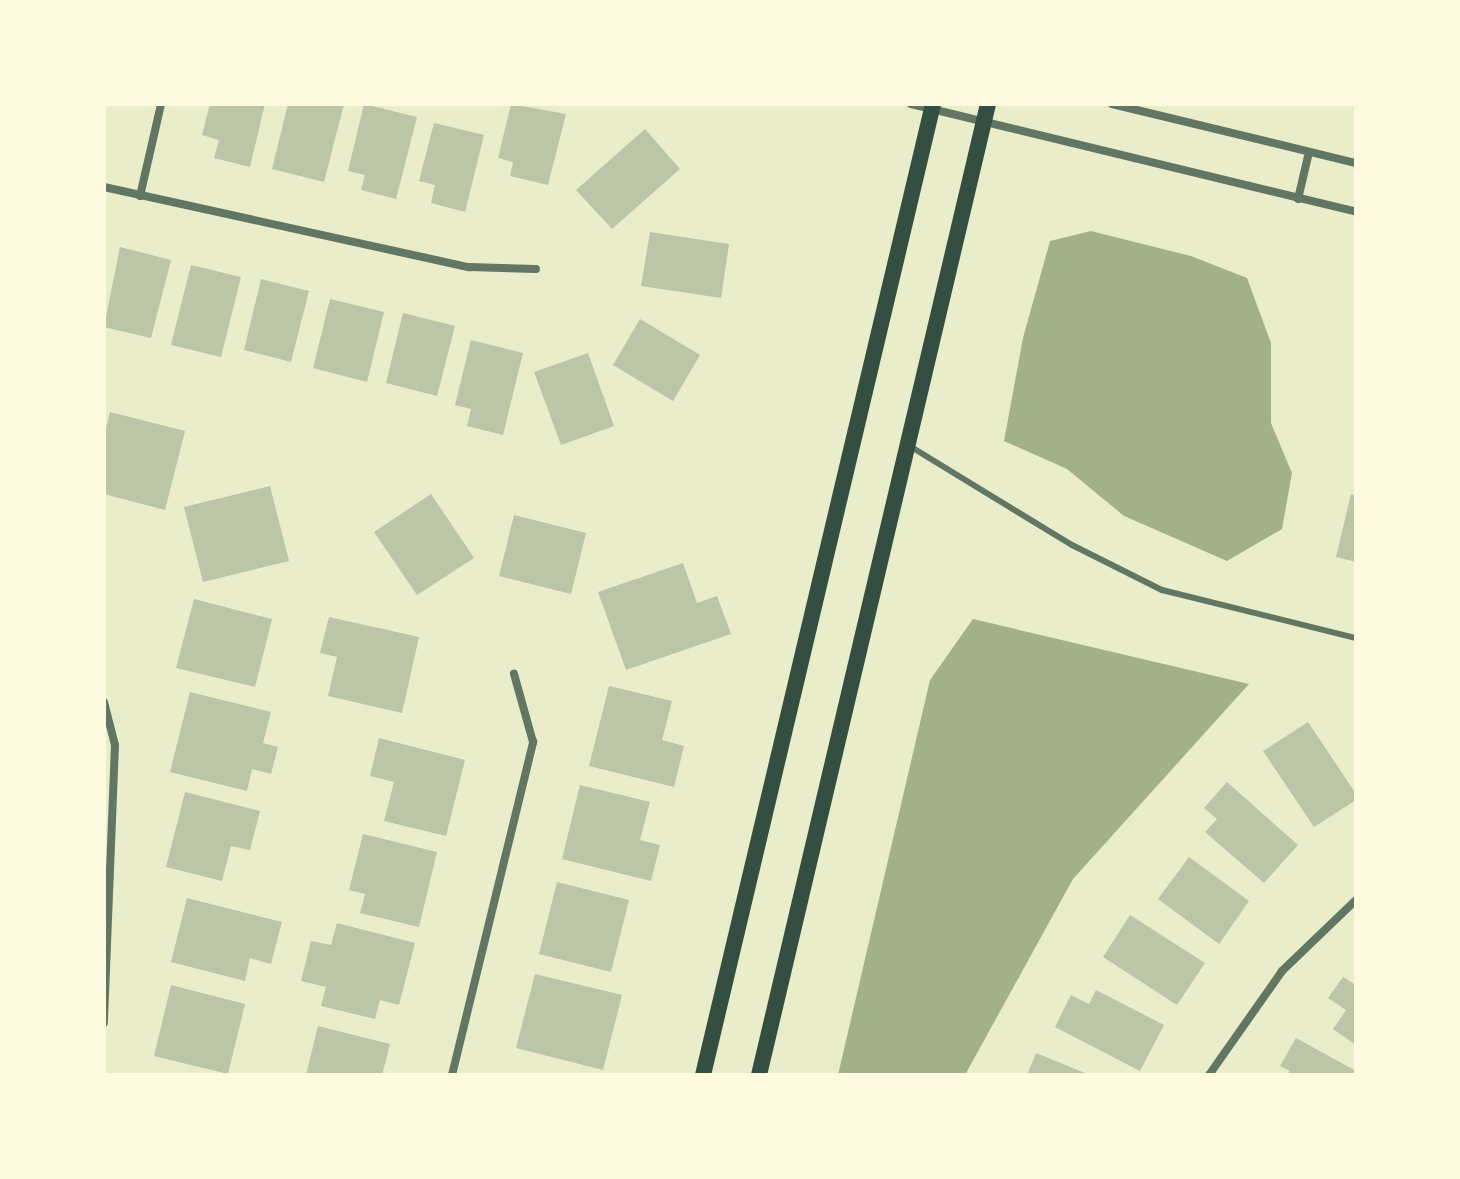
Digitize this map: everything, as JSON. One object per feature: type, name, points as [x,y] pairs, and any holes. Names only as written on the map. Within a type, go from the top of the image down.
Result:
[{"type":"main road","points":[[759,1075],[988,104]]},
{"type":"main road","points":[[703,1075],[932,106]]},
{"type":"street","points":[[140,196],[161,104]]},
{"type":"street","points":[[911,104],[932,106],[984,123],[1356,212]]},
{"type":"street","points":[[1112,104],[1356,163]]},
{"type":"street","points":[[1298,199],[1309,152]]},
{"type":"street","points":[[104,187],[469,267],[536,269]]},
{"type":"street","points":[[452,1075],[533,742],[514,674]]},
{"type":"street","points":[[104,702],[115,745],[104,1023]]},
{"type":"street","points":[[1209,1075],[1282,971],[1356,900]]},
{"type":"lane","points":[[908,445],[1072,545],[1162,590],[1356,638]]},
{"type":"shaded area","points":[[1091,231],[1191,256],[1247,278],[1271,343],[1271,423],[1292,473],[1282,529],[1227,561],[1124,516],[1067,469],[1004,441],[1023,338],[1050,241]]},
{"type":"shaded area","points":[[973,619],[1249,684],[1073,879],[965,1075],[838,1075],[930,680]]},
{"type":"building","points":[[210,104],[265,104],[250,167],[214,158],[219,140],[202,135]]},
{"type":"building","points":[[288,104],[344,104],[324,182],[272,169]]},
{"type":"building","points":[[364,104],[417,117],[396,199],[361,190],[365,175],[348,171]]},
{"type":"building","points":[[511,104],[566,114],[548,185],[510,176],[513,162],[498,158]]},
{"type":"building","points":[[434,123],[484,135],[465,212],[431,203],[435,185],[419,181]]},
{"type":"building","points":[[645,129],[680,169],[612,229],[576,190]]},
{"type":"building","points":[[650,232],[729,244],[721,298],[641,286]]},
{"type":"building","points":[[120,247],[171,260],[151,338],[104,327]]},
{"type":"building","points":[[191,265],[241,277],[221,357],[171,345]]},
{"type":"building","points":[[261,279],[309,291],[291,362],[244,350]]},
{"type":"building","points":[[330,299],[384,312],[367,382],[313,368]]},
{"type":"building","points":[[403,313],[455,326],[437,396],[386,383]]},
{"type":"building","points":[[640,319],[700,355],[673,401],[613,365]]},
{"type":"building","points":[[471,340],[523,353],[503,435],[467,426],[471,409],[455,405]]},
{"type":"building","points":[[588,353],[614,426],[561,445],[534,372]]},
{"type":"building","points":[[110,412],[185,431],[165,510],[104,494],[104,436]]},
{"type":"building","points":[[270,486],[289,561],[203,582],[184,507]]},
{"type":"building","points":[[431,494],[474,558],[417,595],[374,532]]},
{"type":"building","points":[[1351,494],[1356,496],[1356,562],[1336,557]]},
{"type":"building","points":[[514,515],[586,533],[571,594],[499,576]]},
{"type":"building","points":[[683,563],[697,603],[717,596],[731,634],[626,670],[598,592]]},
{"type":"building","points":[[194,599],[272,619],[255,687],[176,668]]},
{"type":"building","points":[[329,617],[419,637],[402,713],[328,696],[337,657],[320,653]]},
{"type":"building","points":[[609,686],[672,701],[662,740],[684,746],[674,787],[589,766]]},
{"type":"building","points":[[190,692],[271,712],[263,743],[278,747],[271,774],[252,769],[247,791],[170,772]]},
{"type":"building","points":[[1308,722],[1356,794],[1356,800],[1314,827],[1263,751]]},
{"type":"building","points":[[379,738],[465,760],[446,836],[384,821],[394,782],[370,776]]},
{"type":"building","points":[[1227,782],[1298,845],[1264,883],[1205,832],[1217,819],[1204,808]]},
{"type":"building","points":[[580,785],[650,802],[640,840],[660,845],[651,881],[562,859]]},
{"type":"building","points":[[185,792],[260,811],[250,850],[231,846],[222,881],[166,867]]},
{"type":"building","points":[[363,834],[437,852],[419,927],[360,913],[365,894],[349,890]]},
{"type":"building","points":[[1189,857],[1249,901],[1219,944],[1158,899]]},
{"type":"building","points":[[557,882],[629,900],[611,972],[539,954]]},
{"type":"building","points":[[187,898],[282,922],[271,964],[250,958],[245,981],[171,962]]},
{"type":"building","points":[[1130,915],[1205,963],[1177,1005],[1103,957]]},
{"type":"building","points":[[337,923],[415,943],[399,1005],[380,1000],[375,1019],[321,1006],[326,987],[301,981],[311,941],[331,945]]},
{"type":"building","points":[[535,974],[622,995],[603,1070],[516,1048]]},
{"type":"building","points":[[1343,977],[1356,985],[1356,1045],[1333,1029],[1346,1010],[1328,998]]},
{"type":"building","points":[[171,985],[245,1004],[228,1074],[154,1056]]},
{"type":"building","points":[[1096,990],[1164,1025],[1140,1071],[1055,1027],[1071,995],[1089,1004]]},
{"type":"building","points":[[318,1026],[390,1044],[382,1075],[306,1075]]},
{"type":"building","points":[[1296,1038],[1356,1071],[1356,1075],[1287,1075],[1290,1071],[1280,1066]]},
{"type":"building","points":[[1036,1053],[1090,1075],[1027,1075]]}]
